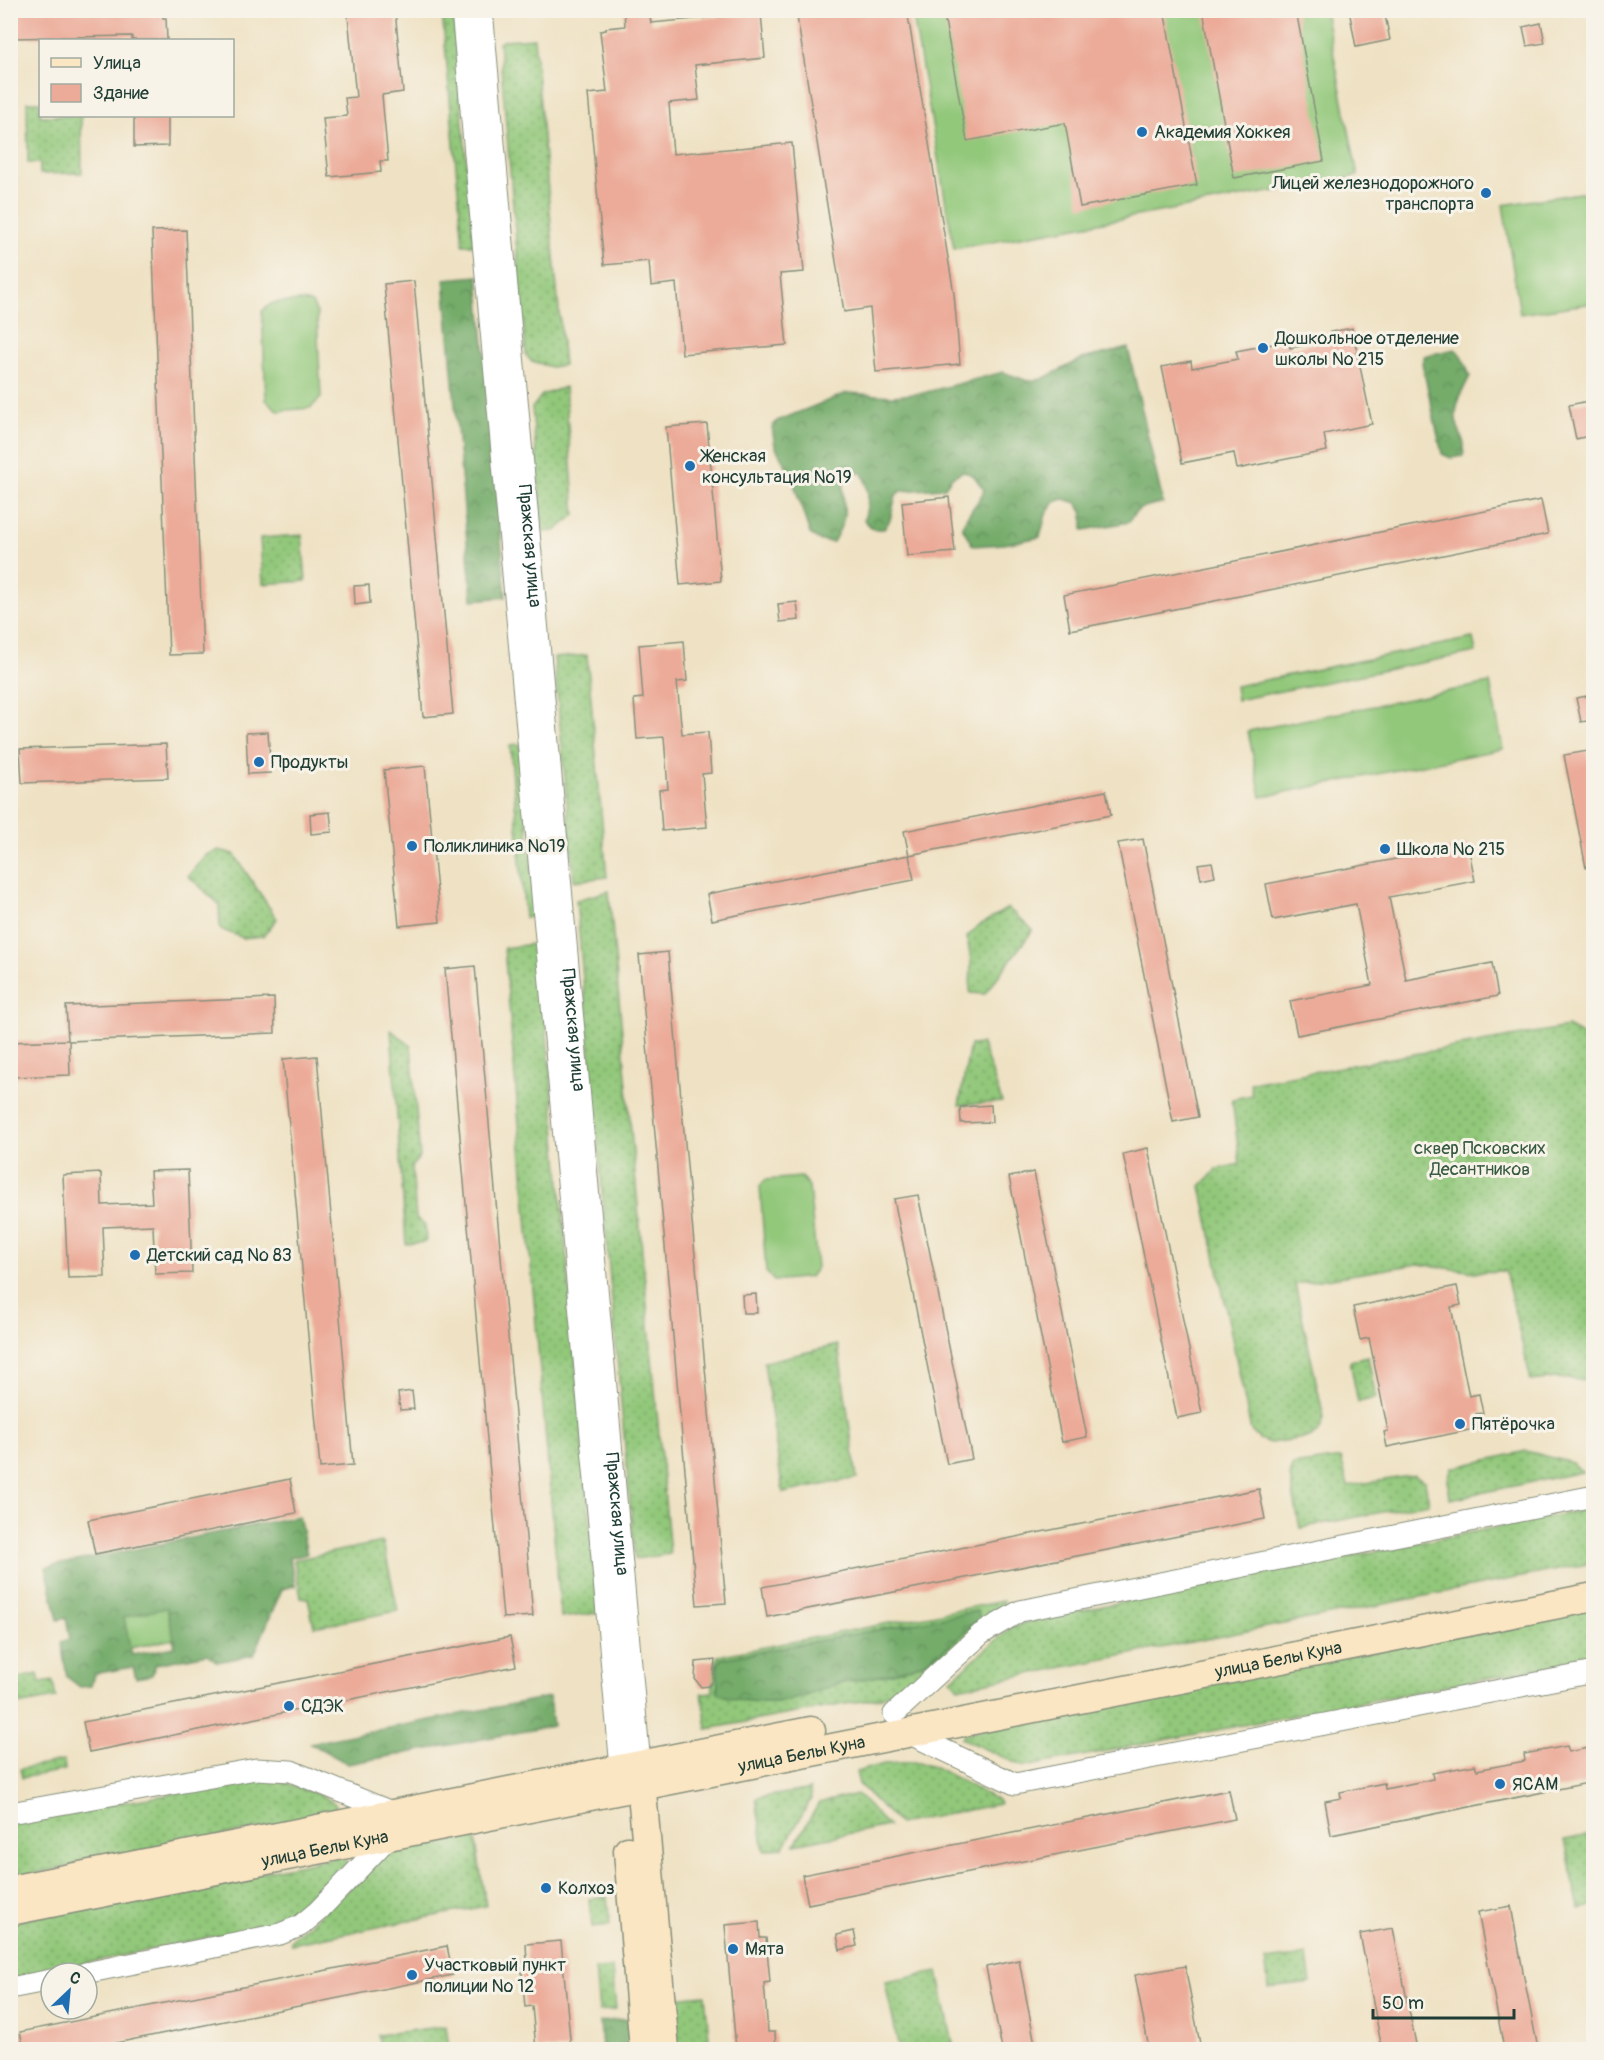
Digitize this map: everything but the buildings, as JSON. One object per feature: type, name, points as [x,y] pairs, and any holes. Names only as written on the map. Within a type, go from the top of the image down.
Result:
[{"type":"street","name":"Пражская улица","points":[[462,10],[631,1778],[665,2049]]},
{"type":"street","name":"Пражская улица","points":[[482,10],[631,1778],[644,2049]]},
{"type":"street","points":[[1593,1496],[1020,1611],[981,1634],[900,1723],[1015,1784],[1593,1672]]},
{"type":"street","name":"улица Белы Куна","points":[[10,1890],[392,1825],[631,1778],[1593,1577]]},
{"type":"street","name":"улица Белы Куна","points":[[900,1723],[1593,1597]]},
{"type":"street","points":[[10,1813],[256,1768],[291,1771],[392,1825],[318,1911],[300,1926],[280,1934],[99,1970]]},
{"type":"street","name":"улица Белы Куна","points":[[10,1911],[392,1825]]},
{"type":"street","points":[[10,1988],[39,1982]]},
{"type":"green space","points":[[442,11],[453,11],[474,245],[463,245]]},
{"type":"green space","name":"Академия Хоккея","points":[[912,11],[1325,11],[1358,176],[954,249]]},
{"type":"green space","points":[[534,38],[564,365],[551,367],[531,361],[526,355],[499,43],[504,40]]},
{"type":"green space","points":[[27,102],[39,102],[39,117],[81,117],[82,173],[40,174],[40,163],[28,163]]},
{"type":"green space","points":[[1593,191],[1593,303],[1520,314],[1503,205]]},
{"type":"green space","points":[[478,276],[506,597],[472,600],[444,279]]},
{"type":"green space","points":[[301,301],[312,303],[317,313],[321,398],[310,408],[278,411],[266,400],[262,311],[272,303]]},
{"type":"green space","points":[[1128,348],[1163,503],[1139,510],[1129,522],[1083,530],[1083,514],[1077,503],[1064,499],[1054,502],[1046,514],[1040,537],[1004,544],[973,546],[962,527],[984,490],[974,476],[963,471],[952,477],[944,488],[901,491],[896,495],[890,520],[884,529],[873,529],[864,520],[868,496],[862,473],[849,472],[843,488],[844,518],[833,542],[821,541],[810,534],[791,475],[775,446],[772,427],[777,421],[847,393],[893,396],[923,393],[1003,372],[1028,381],[1042,379],[1082,359]]},
{"type":"green space","points":[[1455,349],[1462,356],[1470,376],[1460,396],[1456,413],[1464,446],[1463,456],[1451,458],[1442,454],[1422,363],[1424,356]]},
{"type":"green space","points":[[565,387],[575,515],[555,531],[543,532],[532,408],[542,395]]},
{"type":"green space","points":[[302,535],[306,581],[263,584],[260,538]]},
{"type":"green space","points":[[1473,638],[1476,652],[1237,700],[1235,686]]},
{"type":"green space","points":[[587,655],[607,877],[574,881],[554,658]]},
{"type":"green space","points":[[1490,683],[1503,749],[1261,797],[1248,731]]},
{"type":"green space","points":[[520,744],[536,916],[525,918],[510,745]]},
{"type":"green space","points":[[219,850],[234,854],[277,919],[263,936],[243,938],[220,929],[219,904],[188,876],[206,855]]},
{"type":"green space","points":[[609,891],[670,1554],[635,1559],[576,900]]},
{"type":"green space","points":[[1008,908],[1033,930],[985,994],[970,993],[971,962],[967,937],[978,926]]},
{"type":"green space","points":[[539,943],[598,1613],[561,1618],[504,948]]},
{"type":"green space","name":"сквер Псковских Десантников","points":[[1567,1027],[1593,1041],[1593,1381],[1556,1378],[1531,1381],[1505,1271],[1475,1272],[1418,1264],[1295,1284],[1324,1418],[1320,1430],[1311,1437],[1270,1443],[1259,1439],[1251,1431],[1201,1186],[1217,1169],[1240,1164],[1232,1099],[1252,1095],[1250,1083]]},
{"type":"green space","points":[[391,1030],[411,1046],[420,1157],[412,1166],[416,1218],[425,1225],[426,1242],[406,1244]]},
{"type":"green space","points":[[982,1044],[1002,1102],[959,1105],[970,1045]]},
{"type":"green space","points":[[801,1177],[809,1186],[817,1267],[810,1277],[774,1281],[766,1272],[760,1186],[765,1180]]},
{"type":"green space","points":[[838,1345],[857,1478],[783,1493],[764,1362]]},
{"type":"green space","points":[[1368,1357],[1376,1398],[1358,1402],[1350,1361]]},
{"type":"green space","points":[[1526,1451],[1573,1463],[1582,1472],[1450,1499],[1448,1479],[1452,1468]]},
{"type":"green space","points":[[1341,1458],[1348,1486],[1415,1475],[1425,1482],[1429,1503],[1300,1528],[1290,1477],[1293,1465]]},
{"type":"green space","points":[[1593,1508],[1593,1563],[958,1688],[951,1679],[1012,1627],[1037,1619]]},
{"type":"green space","points":[[299,1516],[307,1554],[290,1558],[295,1586],[282,1589],[254,1655],[217,1662],[208,1654],[156,1664],[152,1675],[136,1678],[133,1667],[94,1674],[91,1686],[80,1687],[67,1677],[61,1642],[70,1639],[66,1618],[58,1620],[46,1567]],"holes":[[[167,1609],[175,1647],[132,1655],[124,1617]]]},
{"type":"green space","points":[[383,1542],[398,1611],[314,1627],[308,1598],[301,1597],[294,1560]]},
{"type":"green space","points":[[1003,1601],[1005,1610],[909,1685],[879,1698],[707,1729],[702,1693],[713,1692],[712,1675],[718,1656]]},
{"type":"green space","points":[[1593,1607],[1593,1658],[1024,1767],[961,1738],[966,1733]]},
{"type":"green space","points":[[167,1608],[174,1639],[130,1648],[124,1617]]},
{"type":"green space","points":[[977,1611],[980,1618],[941,1652],[906,1669],[836,1684],[805,1696],[780,1702],[747,1701],[718,1693],[717,1667],[721,1659]]},
{"type":"green space","points":[[38,1674],[40,1683],[53,1681],[56,1698],[11,1706],[11,1680]]},
{"type":"green space","points":[[549,1697],[553,1726],[348,1764],[310,1743]]},
{"type":"green space","points":[[64,1761],[65,1770],[22,1778],[20,1769]]},
{"type":"green space","points":[[914,1762],[935,1767],[997,1800],[999,1804],[899,1824],[859,1784],[856,1772],[884,1764]]},
{"type":"green space","points":[[269,1777],[325,1797],[336,1805],[336,1813],[11,1878],[11,1822]]},
{"type":"green space","points":[[810,1789],[811,1799],[784,1847],[764,1851],[756,1798]]},
{"type":"green space","points":[[857,1794],[888,1826],[795,1844],[819,1803]]},
{"type":"green space","points":[[1593,1834],[1593,1906],[1579,1909],[1565,1840]]},
{"type":"green space","points":[[475,1837],[486,1906],[291,1944],[291,1940],[389,1853]]},
{"type":"green space","points":[[342,1856],[348,1863],[300,1911],[281,1922],[96,1961],[39,1961],[39,1973],[11,1979],[11,1922]]},
{"type":"green space","points":[[607,1897],[610,1925],[592,1927],[589,1899]]},
{"type":"green space","points":[[1307,1955],[1311,1983],[1269,1988],[1265,1960]]},
{"type":"green space","points":[[612,1968],[616,2009],[599,2011],[595,1969]]},
{"type":"green space","points":[[938,1972],[954,2049],[899,2049],[885,1982]]},
{"type":"green space","points":[[705,1995],[710,2049],[677,2049],[673,1998]]},
{"type":"green space","points":[[632,2018],[635,2049],[602,2049],[600,2022]]},
{"type":"green space","points":[[446,2026],[449,2049],[380,2049],[378,2035]]},
{"type":"place","name":"Академия Хоккея","points":[[1142,132]]},
{"type":"place","name":"Лицей железнодорожного транспорта","points":[[1486,193]]},
{"type":"place","name":"Дошкольное отделение школы № 215","points":[[1263,348]]},
{"type":"place","name":"Женская консультация №19","points":[[690,466]]},
{"type":"place","name":"Продукты","points":[[259,762]]},
{"type":"place","name":"Поликлиника №19","points":[[412,846]]},
{"type":"place","name":"Школа № 215","points":[[1385,849]]},
{"type":"place","name":"Детский сад № 83","points":[[135,1255]]},
{"type":"place","name":"Пятёрочка","points":[[1460,1424]]},
{"type":"place","name":"СДЭК","points":[[289,1706]]},
{"type":"place","name":"ЯСАМ","points":[[1500,1784]]},
{"type":"place","name":"Колхоз","points":[[546,1888]]},
{"type":"place","name":"Мята","points":[[733,1949]]},
{"type":"place","name":"Участковый пункт полиции № 12","points":[[412,1975]]}]
